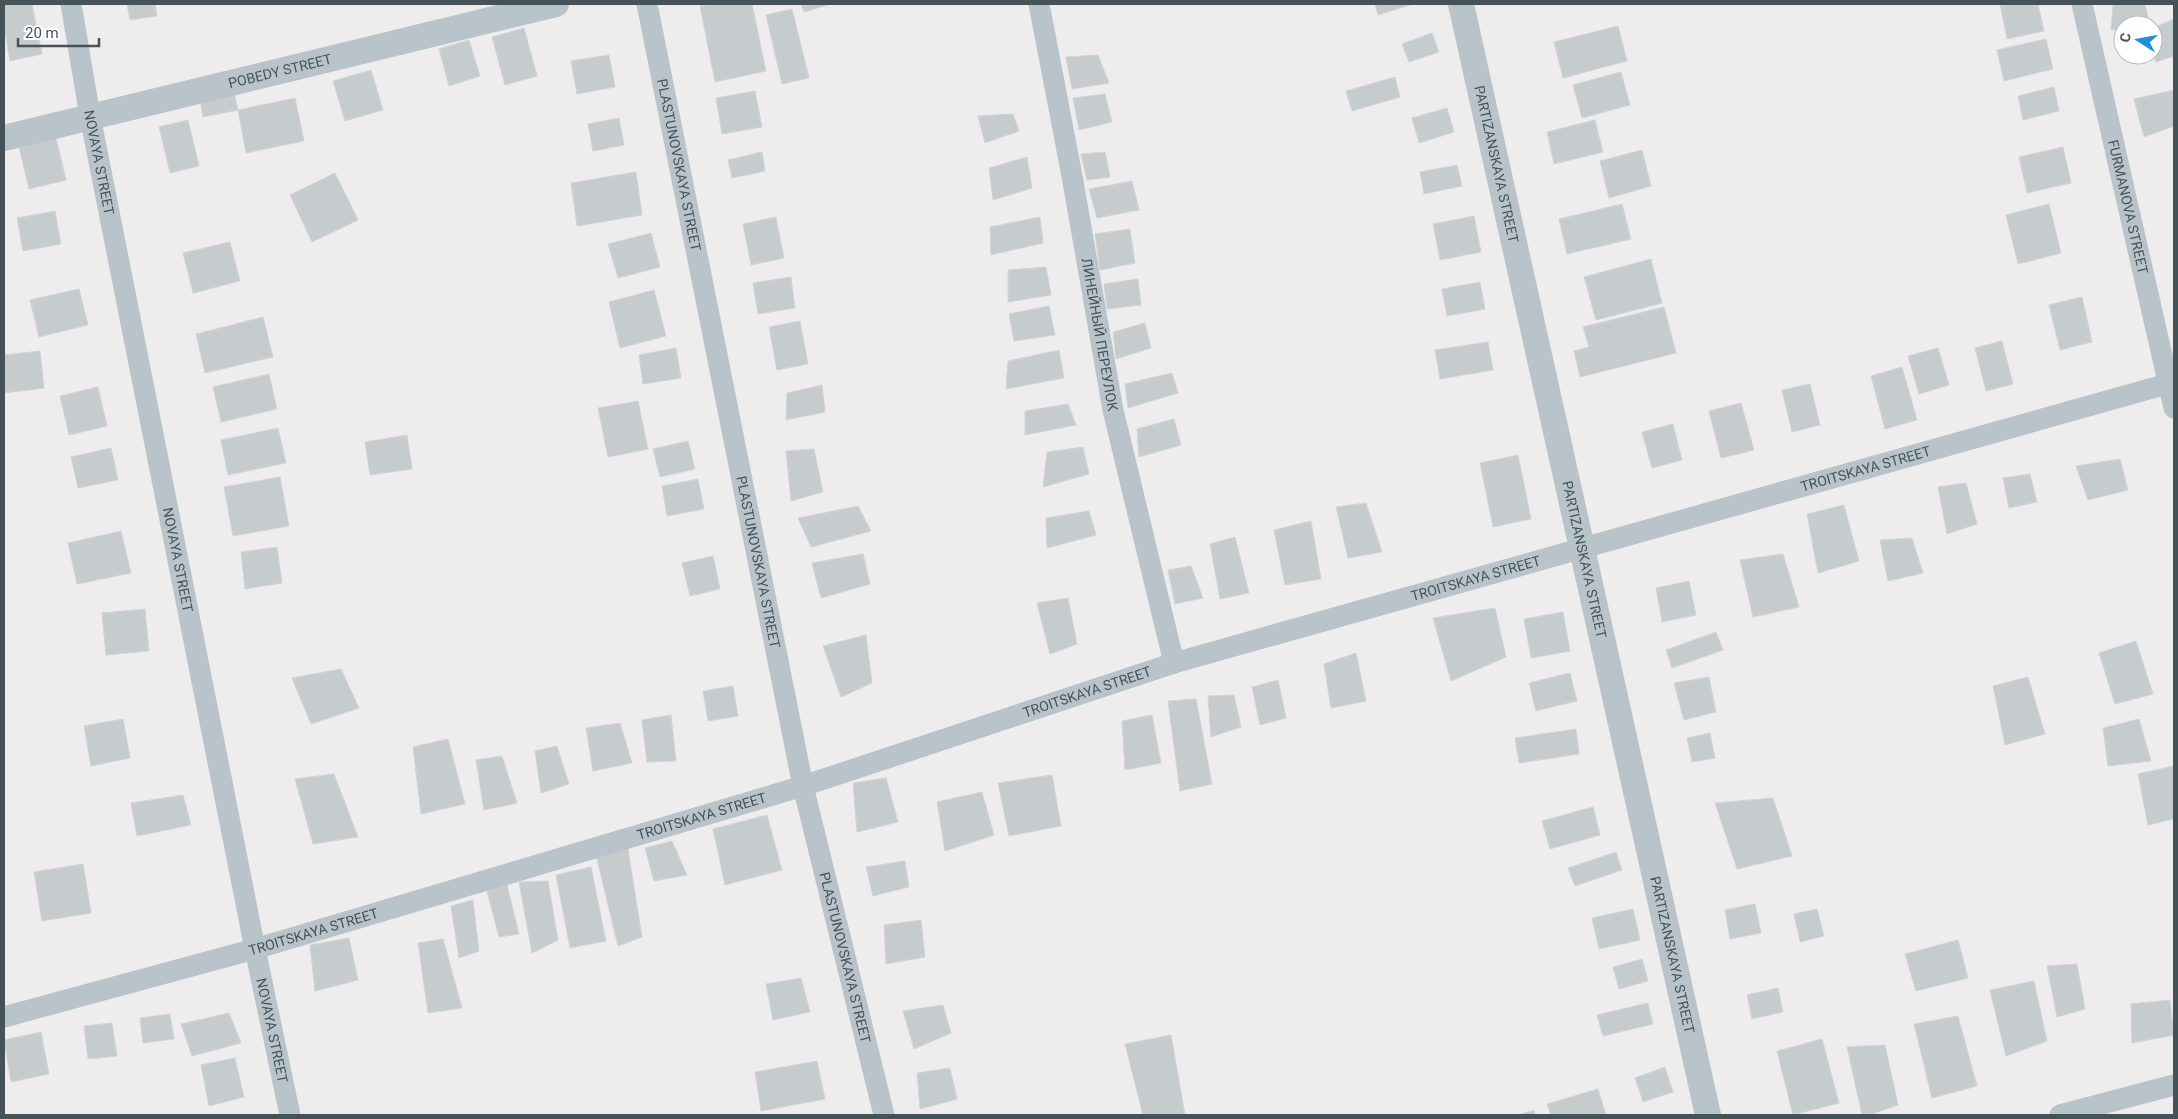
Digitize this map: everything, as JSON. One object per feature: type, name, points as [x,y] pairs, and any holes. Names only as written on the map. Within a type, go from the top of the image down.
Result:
[{"type":"street","name":"NOVAYA STREET","points":[[71,4],[90,116],[255,948],[290,1115]]},
{"type":"street","name":"POBEDY STREET","points":[[4,138],[556,4]]},
{"type":"street","name":"PLASTUNOVSKAYA STREET","points":[[647,4],[803,786],[884,1115]]},
{"type":"street","name":"ЛИНЕЙНЫЙ ПЕРЕУЛОК","points":[[1038,4],[1072,176],[1113,410],[1174,663]]},
{"type":"street","name":"PARTIZANSKAYA STREET","points":[[1461,4],[1584,547],[1708,1115]]},
{"type":"street","name":"FURMANOVA STREET","points":[[2082,4],[2172,383],[2174,408]]},
{"type":"street","name":"TROITSKAYA STREET","points":[[4,1017],[255,948],[803,786],[1174,663],[2172,383]]},
{"type":"street","points":[[2060,1115],[2174,1085]]},
{"type":"building","points":[[4,4],[32,4],[42,54],[10,61],[4,26]]},
{"type":"building","points":[[127,4],[155,4],[157,16],[130,20]]},
{"type":"building","points":[[712,4],[752,4],[766,71],[715,82],[700,6]]},
{"type":"building","points":[[801,4],[831,4],[804,12]]},
{"type":"building","points":[[1375,4],[1413,4],[1378,15]]},
{"type":"building","points":[[2000,4],[2038,4],[2044,31],[2007,39]]},
{"type":"building","points":[[2113,4],[2145,4],[2147,15],[2113,15],[2113,30],[2111,30]]},
{"type":"building","points":[[792,9],[809,78],[782,84],[766,15]]},
{"type":"building","points":[[2174,19],[2174,56],[2163,60],[2163,24]]},
{"type":"building","points":[[1618,26],[1627,61],[1563,78],[1554,42]]},
{"type":"building","points":[[524,28],[537,76],[505,85],[492,37]]},
{"type":"building","points":[[1432,33],[1439,52],[1409,62],[1402,44]]},
{"type":"building","points":[[2046,39],[2053,69],[2004,81],[1997,50]]},
{"type":"building","points":[[469,40],[480,76],[449,86],[439,49]]},
{"type":"building","points":[[609,55],[615,87],[577,94],[571,61]]},
{"type":"building","points":[[1098,55],[1109,83],[1072,89],[1066,57]]},
{"type":"building","points":[[371,70],[383,110],[345,121],[333,81]]},
{"type":"building","points":[[1621,72],[1630,105],[1582,118],[1573,85]]},
{"type":"building","points":[[1395,77],[1400,97],[1352,111],[1346,91]]},
{"type":"building","points":[[233,87],[238,110],[203,117],[199,94]]},
{"type":"building","points":[[2054,87],[2059,111],[2023,120],[2018,96]]},
{"type":"building","points":[[2174,90],[2174,126],[2144,137],[2134,99]]},
{"type":"building","points":[[755,91],[762,127],[722,134],[716,98]]},
{"type":"building","points":[[1105,94],[1112,122],[1079,130],[1073,98]]},
{"type":"building","points":[[295,98],[304,141],[246,153],[238,110]]},
{"type":"building","points":[[1447,108],[1454,132],[1419,143],[1412,118]]},
{"type":"building","points":[[1013,114],[1019,131],[985,143],[978,116]]},
{"type":"building","points":[[619,118],[624,145],[593,151],[588,124]]},
{"type":"building","points":[[188,120],[199,166],[170,173],[159,127]]},
{"type":"building","points":[[1595,120],[1603,152],[1554,164],[1547,132]]},
{"type":"building","points":[[56,138],[66,180],[29,189],[19,147]]},
{"type":"building","points":[[2063,147],[2071,183],[2027,193],[2019,157]]},
{"type":"building","points":[[1642,150],[1651,186],[1609,198],[1600,161]]},
{"type":"building","points":[[762,152],[765,171],[732,178],[728,160]]},
{"type":"building","points":[[1105,152],[1110,177],[1087,180],[1081,154]]},
{"type":"building","points":[[1027,157],[1032,188],[993,200],[989,168]]},
{"type":"building","points":[[1457,165],[1462,186],[1424,194],[1420,172]]},
{"type":"building","points":[[636,172],[642,215],[577,226],[571,183]]},
{"type":"building","points":[[335,173],[358,220],[312,242],[290,195]]},
{"type":"building","points":[[1132,181],[1139,210],[1097,218],[1089,189]]},
{"type":"building","points":[[1622,204],[1631,239],[1567,254],[1559,219]]},
{"type":"building","points":[[2049,204],[2061,253],[2018,264],[2006,215]]},
{"type":"building","points":[[55,211],[61,244],[23,251],[17,218]]},
{"type":"building","points":[[1474,216],[1481,252],[1440,260],[1433,224]]},
{"type":"building","points":[[776,217],[784,258],[751,265],[743,224]]},
{"type":"building","points":[[1040,217],[1043,243],[991,255],[990,227]]},
{"type":"building","points":[[1130,229],[1135,263],[1100,270],[1095,234]]},
{"type":"building","points":[[651,233],[660,267],[618,278],[608,244]]},
{"type":"building","points":[[230,242],[240,281],[193,293],[183,253]]},
{"type":"building","points":[[1651,259],[1662,303],[1596,320],[1584,277]]},
{"type":"building","points":[[1046,267],[1051,295],[1008,302],[1008,270]]},
{"type":"building","points":[[791,277],[795,308],[758,314],[753,283]]},
{"type":"building","points":[[1138,279],[1141,305],[1107,309],[1104,284]]},
{"type":"building","points":[[1480,282],[1485,309],[1447,316],[1442,289]]},
{"type":"building","points":[[79,289],[88,325],[39,337],[30,300]]},
{"type":"building","points":[[654,290],[666,336],[620,348],[609,302]]},
{"type":"building","points":[[2082,297],[2092,342],[2060,350],[2049,305]]},
{"type":"building","points":[[1049,306],[1055,335],[1014,341],[1009,314]]},
{"type":"building","points":[[1664,307],[1676,353],[1580,377],[1574,351],[1589,347],[1583,327]]},
{"type":"building","points":[[263,317],[273,357],[205,373],[196,334]]},
{"type":"building","points":[[800,321],[808,364],[777,370],[769,327]]},
{"type":"building","points":[[1145,323],[1151,348],[1116,359],[1113,332]]},
{"type":"building","points":[[2002,341],[2013,384],[1986,391],[1975,348]]},
{"type":"building","points":[[1488,342],[1493,370],[1440,379],[1435,350]]},
{"type":"building","points":[[676,348],[681,378],[643,384],[639,355]]},
{"type":"building","points":[[1938,348],[1949,385],[1919,394],[1908,356]]},
{"type":"building","points":[[1059,350],[1064,378],[1006,389],[1008,361]]},
{"type":"building","points":[[40,351],[44,388],[4,393],[4,355]]},
{"type":"building","points":[[1902,367],[1917,420],[1885,429],[1871,376]]},
{"type":"building","points":[[1172,373],[1178,393],[1128,408],[1125,384]]},
{"type":"building","points":[[269,374],[277,409],[221,422],[213,387]]},
{"type":"building","points":[[1810,384],[1820,425],[1792,432],[1782,390]]},
{"type":"building","points":[[822,385],[825,412],[786,420],[787,393]]},
{"type":"building","points":[[98,387],[107,426],[69,435],[60,396]]},
{"type":"building","points":[[638,401],[648,449],[608,457],[598,408]]},
{"type":"building","points":[[1741,403],[1754,450],[1721,458],[1709,411]]},
{"type":"building","points":[[1068,404],[1076,425],[1025,435],[1025,411]]},
{"type":"building","points":[[1174,419],[1181,445],[1139,457],[1137,429]]},
{"type":"building","points":[[1673,424],[1682,460],[1652,468],[1642,432]]},
{"type":"building","points":[[278,428],[286,463],[228,475],[221,440]]},
{"type":"building","points":[[407,435],[412,469],[370,475],[365,442]]},
{"type":"building","points":[[688,441],[695,469],[660,477],[653,449]]},
{"type":"building","points":[[1083,447],[1089,474],[1043,487],[1047,452]]},
{"type":"building","points":[[111,448],[118,480],[78,488],[71,457]]},
{"type":"building","points":[[814,449],[823,492],[791,501],[786,451]]},
{"type":"building","points":[[1518,455],[1531,519],[1493,527],[1480,463]]},
{"type":"building","points":[[2120,459],[2128,490],[2088,500],[2076,466]]},
{"type":"building","points":[[2030,474],[2037,502],[2009,508],[2003,478]]},
{"type":"building","points":[[280,477],[289,526],[233,536],[224,487]]},
{"type":"building","points":[[698,479],[704,509],[667,516],[662,486]]},
{"type":"building","points":[[1966,483],[1977,524],[1947,534],[1938,487]]},
{"type":"building","points":[[1366,503],[1382,552],[1348,558],[1336,507]]},
{"type":"building","points":[[1844,505],[1859,561],[1818,573],[1807,514]]},
{"type":"building","points":[[858,506],[871,531],[811,547],[798,518]]},
{"type":"building","points":[[1089,511],[1096,535],[1047,548],[1046,518]]},
{"type":"building","points":[[1311,521],[1321,579],[1285,585],[1274,530]]},
{"type":"building","points":[[121,531],[131,573],[77,584],[68,543]]},
{"type":"building","points":[[1235,537],[1249,593],[1220,599],[1210,544]]},
{"type":"building","points":[[1912,538],[1923,573],[1888,581],[1880,540]]},
{"type":"building","points":[[277,547],[282,583],[245,589],[241,552]]},
{"type":"building","points":[[863,554],[870,584],[821,598],[812,563]]},
{"type":"building","points":[[1783,554],[1799,607],[1753,617],[1740,560]]},
{"type":"building","points":[[713,556],[720,589],[690,596],[682,563]]},
{"type":"building","points":[[1191,566],[1203,598],[1175,604],[1168,570]]},
{"type":"building","points":[[1689,581],[1696,615],[1662,622],[1656,588]]},
{"type":"building","points":[[1068,598],[1077,644],[1050,654],[1037,603]]},
{"type":"building","points":[[1495,608],[1506,657],[1451,681],[1433,618]]},
{"type":"building","points":[[145,609],[149,651],[106,655],[102,613]]},
{"type":"building","points":[[1563,612],[1570,651],[1531,658],[1524,619]]},
{"type":"building","points":[[1716,632],[1723,650],[1672,668],[1666,650]]},
{"type":"building","points":[[866,635],[872,683],[841,697],[823,646]]},
{"type":"building","points":[[2136,641],[2153,694],[2115,704],[2099,653]]},
{"type":"building","points":[[1356,653],[1366,701],[1331,708],[1324,664]]},
{"type":"building","points":[[341,669],[359,708],[311,724],[292,678]]},
{"type":"building","points":[[1570,673],[1577,701],[1536,711],[1529,683]]},
{"type":"building","points":[[1709,677],[1716,712],[1684,720],[1674,683]]},
{"type":"building","points":[[2028,677],[2045,734],[2005,745],[1993,686]]},
{"type":"building","points":[[1278,680],[1286,718],[1260,725],[1252,687]]},
{"type":"building","points":[[733,686],[738,716],[708,721],[703,691]]},
{"type":"building","points":[[1234,695],[1241,727],[1211,737],[1208,696]]},
{"type":"building","points":[[1196,699],[1212,784],[1180,791],[1168,701]]},
{"type":"building","points":[[671,715],[676,761],[647,762],[642,720]]},
{"type":"building","points":[[1152,715],[1161,763],[1125,770],[1122,721]]},
{"type":"building","points":[[123,719],[130,758],[91,766],[84,726]]},
{"type":"building","points":[[2139,719],[2151,761],[2108,766],[2103,728]]},
{"type":"building","points":[[620,723],[632,763],[593,771],[586,728]]},
{"type":"building","points":[[1576,729],[1579,754],[1519,763],[1515,738]]},
{"type":"building","points":[[1710,733],[1715,758],[1692,762],[1687,738]]},
{"type":"building","points":[[448,739],[465,804],[421,814],[413,747]]},
{"type":"building","points":[[557,746],[569,784],[541,793],[535,751]]},
{"type":"building","points":[[502,756],[517,803],[484,810],[476,760]]},
{"type":"building","points":[[2174,766],[2174,819],[2148,825],[2138,774]]},
{"type":"building","points":[[334,774],[358,837],[313,844],[295,779]]},
{"type":"building","points":[[1052,775],[1061,826],[1009,836],[998,783]]},
{"type":"building","points":[[886,778],[898,822],[857,832],[853,783]]},
{"type":"building","points":[[982,792],[994,835],[945,851],[937,802]]},
{"type":"building","points":[[183,795],[191,825],[137,836],[131,803]]},
{"type":"building","points":[[1773,798],[1792,856],[1737,869],[1715,803]]},
{"type":"building","points":[[1593,807],[1600,835],[1550,849],[1542,821]]},
{"type":"building","points":[[767,815],[782,870],[725,885],[713,829]]},
{"type":"building","points":[[672,841],[687,875],[654,881],[645,848]]},
{"type":"building","points":[[627,843],[642,937],[618,946],[595,851]]},
{"type":"building","points":[[1616,852],[1622,870],[1575,886],[1568,868]]},
{"type":"building","points":[[905,861],[909,887],[873,896],[866,867]]},
{"type":"building","points":[[83,864],[91,913],[42,921],[34,872]]},
{"type":"building","points":[[591,867],[606,941],[570,948],[556,875]]},
{"type":"building","points":[[506,881],[519,934],[499,937],[487,891]]},
{"type":"building","points":[[548,881],[558,940],[532,953],[519,882]]},
{"type":"building","points":[[473,900],[479,951],[459,958],[451,906]]},
{"type":"building","points":[[1755,904],[1761,933],[1730,939],[1725,910]]},
{"type":"building","points":[[1633,909],[1640,940],[1599,949],[1592,918]]},
{"type":"building","points":[[1817,909],[1824,936],[1800,942],[1794,914]]},
{"type":"building","points":[[921,920],[925,957],[886,964],[884,925]]},
{"type":"building","points":[[349,938],[358,980],[315,991],[310,945]]},
{"type":"building","points":[[443,939],[462,1008],[428,1013],[418,943]]},
{"type":"building","points":[[1958,940],[1968,978],[1916,991],[1905,954]]},
{"type":"building","points":[[1642,959],[1648,981],[1619,989],[1613,967]]},
{"type":"building","points":[[2077,964],[2085,1009],[2057,1017],[2047,966]]},
{"type":"building","points":[[801,978],[810,1012],[773,1020],[766,984]]},
{"type":"building","points":[[2034,981],[2047,1041],[2006,1056],[1990,990]]},
{"type":"building","points":[[1778,988],[1783,1012],[1752,1019],[1747,995]]},
{"type":"building","points":[[2170,1000],[2174,1035],[2132,1043],[2131,1004]]},
{"type":"building","points":[[1648,1003],[1653,1024],[1603,1036],[1597,1015]]},
{"type":"building","points":[[943,1005],[951,1033],[914,1049],[903,1011]]},
{"type":"building","points":[[229,1013],[241,1043],[192,1056],[181,1024]]},
{"type":"building","points":[[170,1014],[174,1039],[143,1043],[140,1018]]},
{"type":"building","points":[[1958,1016],[1977,1086],[1932,1098],[1914,1024]]},
{"type":"building","points":[[112,1023],[117,1056],[88,1059],[84,1026]]},
{"type":"building","points":[[41,1032],[49,1074],[11,1082],[4,1040]]},
{"type":"building","points":[[1171,1035],[1185,1115],[1143,1115],[1125,1044]]},
{"type":"building","points":[[1822,1039],[1839,1103],[1793,1115],[1777,1051]]},
{"type":"building","points":[[1885,1045],[1898,1105],[1869,1115],[1862,1115],[1847,1047]]},
{"type":"building","points":[[235,1058],[244,1097],[209,1106],[201,1065]]},
{"type":"building","points":[[817,1061],[825,1099],[761,1111],[755,1072]]},
{"type":"building","points":[[1665,1067],[1673,1092],[1643,1102],[1635,1078]]},
{"type":"building","points":[[950,1068],[957,1099],[920,1109],[917,1073]]},
{"type":"building","points":[[1598,1089],[1606,1115],[1551,1115],[1547,1104]]},
{"type":"building","points":[[1534,1110],[1535,1115],[1518,1115]]}]
